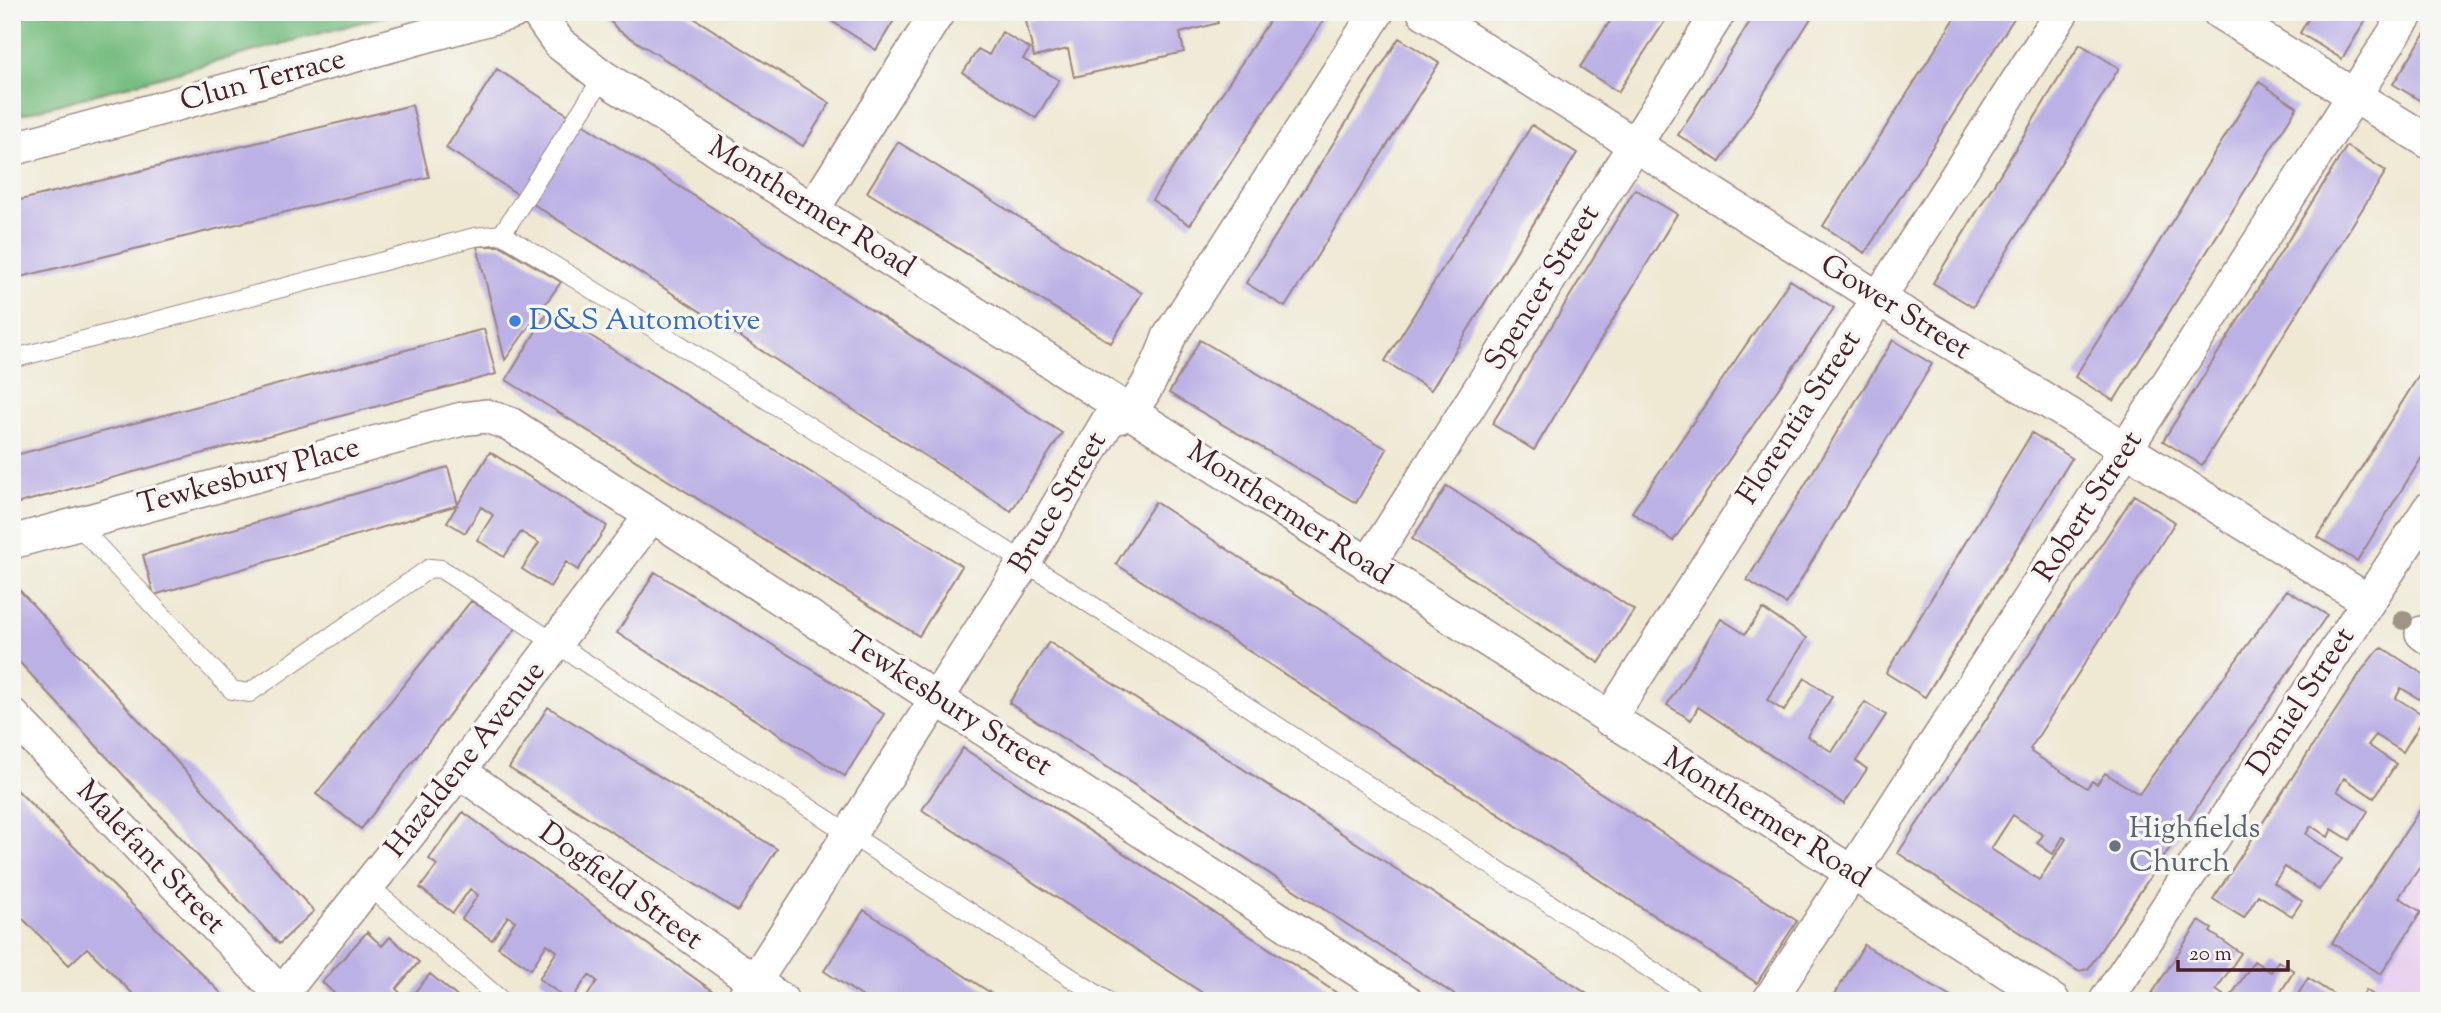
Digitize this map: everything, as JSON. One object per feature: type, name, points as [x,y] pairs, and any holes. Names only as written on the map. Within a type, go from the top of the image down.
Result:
[{"type":"street","name":"Clun Terrace","points":[[12,149],[513,12]]},
{"type":"street","name":"Monthermer Road","points":[[537,12],[559,43],[603,77],[2053,1001]]},
{"type":"street","points":[[813,209],[938,12]]},
{"type":"street","name":"Bruce Street","points":[[748,992],[1024,563],[1108,421],[1128,412],[1162,360],[1169,337],[1377,12]]},
{"type":"street","name":"Gower Street","points":[[1424,12],[1878,298],[2368,601]]},
{"type":"street","name":"Spencer Street","points":[[1368,565],[1719,12]]},
{"type":"street","name":"Florentia Street","points":[[1609,719],[2062,12]]},
{"type":"street","points":[[2219,12],[2429,142]]},
{"type":"street","name":"Robert Street","points":[[1769,1001],[2408,12]]},
{"type":"street","name":"Tewkesbury Street","points":[[486,416],[509,425],[1406,1001]]},
{"type":"street","name":"Tewkesbury Place","points":[[12,542],[462,419],[486,416]]},
{"type":"street","name":"Daniel Street","points":[[2106,1001],[2429,509]]},
{"type":"street","name":"Hazeldene Avenue","points":[[282,999],[459,771],[651,516]]},
{"type":"street","name":"Malefant Street","points":[[12,715],[282,999]]},
{"type":"street","name":"Dogfield Street","points":[[459,771],[748,992],[782,1001]]},
{"type":"lane","points":[[502,234],[603,77]]},
{"type":"lane","points":[[12,359],[475,237],[502,234],[1024,563],[1699,1001]]},
{"type":"lane","points":[[77,524],[232,691],[249,693],[430,568],[441,569],[1107,1001]]},
{"type":"lane","points":[[369,886],[502,1001]]},
{"type":"shaded area","points":[[2429,796],[2429,1001],[2360,1001],[2378,972],[2332,943]]},
{"type":"green space","points":[[12,12],[399,12],[12,117]]},
{"type":"building","points":[[602,12],[684,12],[830,103],[803,146],[618,30]]},
{"type":"building","points":[[835,12],[899,12],[876,50],[830,20]]},
{"type":"building","points":[[1063,12],[1216,12],[1218,23],[1180,33],[1184,52],[1074,77],[1068,49],[1034,57],[1026,21]]},
{"type":"building","points":[[1275,12],[1329,12],[1190,225],[1152,200]]},
{"type":"building","points":[[1616,12],[1671,12],[1618,92],[1580,67]]},
{"type":"building","points":[[1756,12],[1815,12],[1720,162],[1678,135]]},
{"type":"building","points":[[1959,12],[2018,12],[1865,253],[1823,226]]},
{"type":"building","points":[[2312,12],[2371,12],[2342,59],[2300,33]]},
{"type":"building","points":[[2429,27],[2429,106],[2393,84]]},
{"type":"building","points":[[1002,32],[1030,49],[1023,59],[1059,80],[1036,118],[963,73],[978,49],[989,55]]},
{"type":"building","points":[[1399,38],[1439,63],[1285,307],[1246,283]]},
{"type":"building","points":[[2080,44],[2119,68],[1973,307],[1933,283]]},
{"type":"building","points":[[497,69],[1062,433],[1011,511],[446,148]]},
{"type":"building","points":[[2259,82],[2297,107],[2114,401],[2075,377]]},
{"type":"building","points":[[412,105],[429,177],[12,279],[12,202]]},
{"type":"building","points":[[1532,125],[1577,153],[1431,390],[1385,361]]},
{"type":"building","points":[[898,142],[1142,293],[1111,343],[867,192]]},
{"type":"building","points":[[2347,146],[2386,171],[2202,465],[2163,441]]},
{"type":"building","points":[[1635,189],[1677,214],[1534,450],[1492,424]]},
{"type":"building","name":"D&S Automotive","points":[[477,246],[501,246],[561,282],[505,360]]},
{"type":"building","points":[[1790,280],[1834,308],[1673,541],[1632,512]]},
{"type":"building","points":[[549,310],[962,566],[919,636],[506,380]]},
{"type":"building","points":[[484,329],[496,374],[12,505],[12,456]]},
{"type":"building","points":[[1200,340],[1387,449],[1356,503],[1169,393]]},
{"type":"building","points":[[1893,340],[1932,364],[1786,604],[1747,580]]},
{"type":"building","points":[[2429,359],[2429,446],[2357,561],[2318,537]]},
{"type":"building","points":[[2032,433],[2072,458],[1925,697],[1886,673]]},
{"type":"building","points":[[490,452],[607,526],[578,570],[566,562],[550,587],[522,569],[539,543],[521,532],[504,557],[477,540],[493,515],[481,507],[465,533],[447,522]]},
{"type":"building","points":[[448,467],[458,505],[154,595],[143,555]]},
{"type":"building","points":[[1447,486],[1634,610],[1599,663],[1412,539]]},
{"type":"building","points":[[2134,495],[2175,522],[2030,749],[2087,788],[2092,781],[2097,784],[2105,773],[2139,794],[2287,590],[2327,615],[2088,969],[2078,971],[1898,853]],"holes":[[[2013,815],[2043,835],[2037,843],[2053,854],[2063,837],[2066,839],[2039,880],[1991,849]]]},
{"type":"building","points":[[1155,502],[1797,921],[1757,983],[1116,564]]},
{"type":"building","points":[[655,572],[884,714],[845,776],[617,633]]},
{"type":"building","points":[[12,582],[314,911],[279,944],[12,654]]},
{"type":"building","points":[[471,601],[516,628],[361,829],[316,794]]},
{"type":"building","points":[[1763,609],[1807,638],[1767,700],[1784,711],[1805,678],[1832,697],[1807,736],[1832,752],[1865,702],[1886,715],[1856,761],[1867,769],[1844,804],[1698,707],[1691,720],[1667,705],[1721,619],[1745,634]]},
{"type":"building","points":[[1049,642],[1598,1001],[1464,1001],[1009,703]]},
{"type":"building","points":[[2383,648],[2429,678],[2429,705],[2401,688],[2396,698],[2425,716],[2403,752],[2376,735],[2368,745],[2396,764],[2374,798],[2344,778],[2337,791],[2368,811],[2350,840],[2332,829],[2328,837],[2311,826],[2306,834],[2342,859],[2319,890],[2285,867],[2274,883],[2302,901],[2292,916],[2258,895],[2244,918],[2213,899],[2362,670],[2376,652]]},
{"type":"building","points":[[548,707],[777,849],[738,911],[509,768]]},
{"type":"building","points":[[963,748],[1349,1001],[1215,1001],[922,810]]},
{"type":"building","points":[[12,785],[221,993],[213,1001],[140,1001],[87,948],[69,965],[12,908]]},
{"type":"building","points":[[2429,796],[2429,854],[2399,897],[2421,912],[2381,974],[2332,943]]},
{"type":"building","points":[[463,812],[721,997],[718,1001],[584,1001],[597,981],[589,975],[570,1001],[539,979],[557,951],[547,944],[531,969],[498,947],[515,921],[508,916],[492,940],[462,919],[478,895],[470,889],[453,913],[420,888],[437,865],[429,859]]},
{"type":"building","points":[[864,910],[1003,1001],[869,1001],[824,971]]},
{"type":"building","points":[[2199,921],[2241,953],[2216,990],[2229,999],[2254,961],[2271,972],[2278,961],[2294,971],[2275,1001],[2147,1001]]},
{"type":"building","points":[[367,932],[382,946],[390,937],[419,962],[396,989],[408,1000],[430,974],[460,999],[458,1001],[342,1001],[322,982]]},
{"type":"building","points":[[1864,945],[1957,1001],[1831,1001]]},
{"type":"building","points":[[2308,978],[2325,989],[2344,1001],[2294,1001]]},
{"type":"building","points":[[2366,990],[2382,1001],[2359,1001]]},
{"type":"place","name":"D&S Automotive","points":[[515,321]]},
{"type":"place","name":"Highfields Church","points":[[2115,846]]}]
